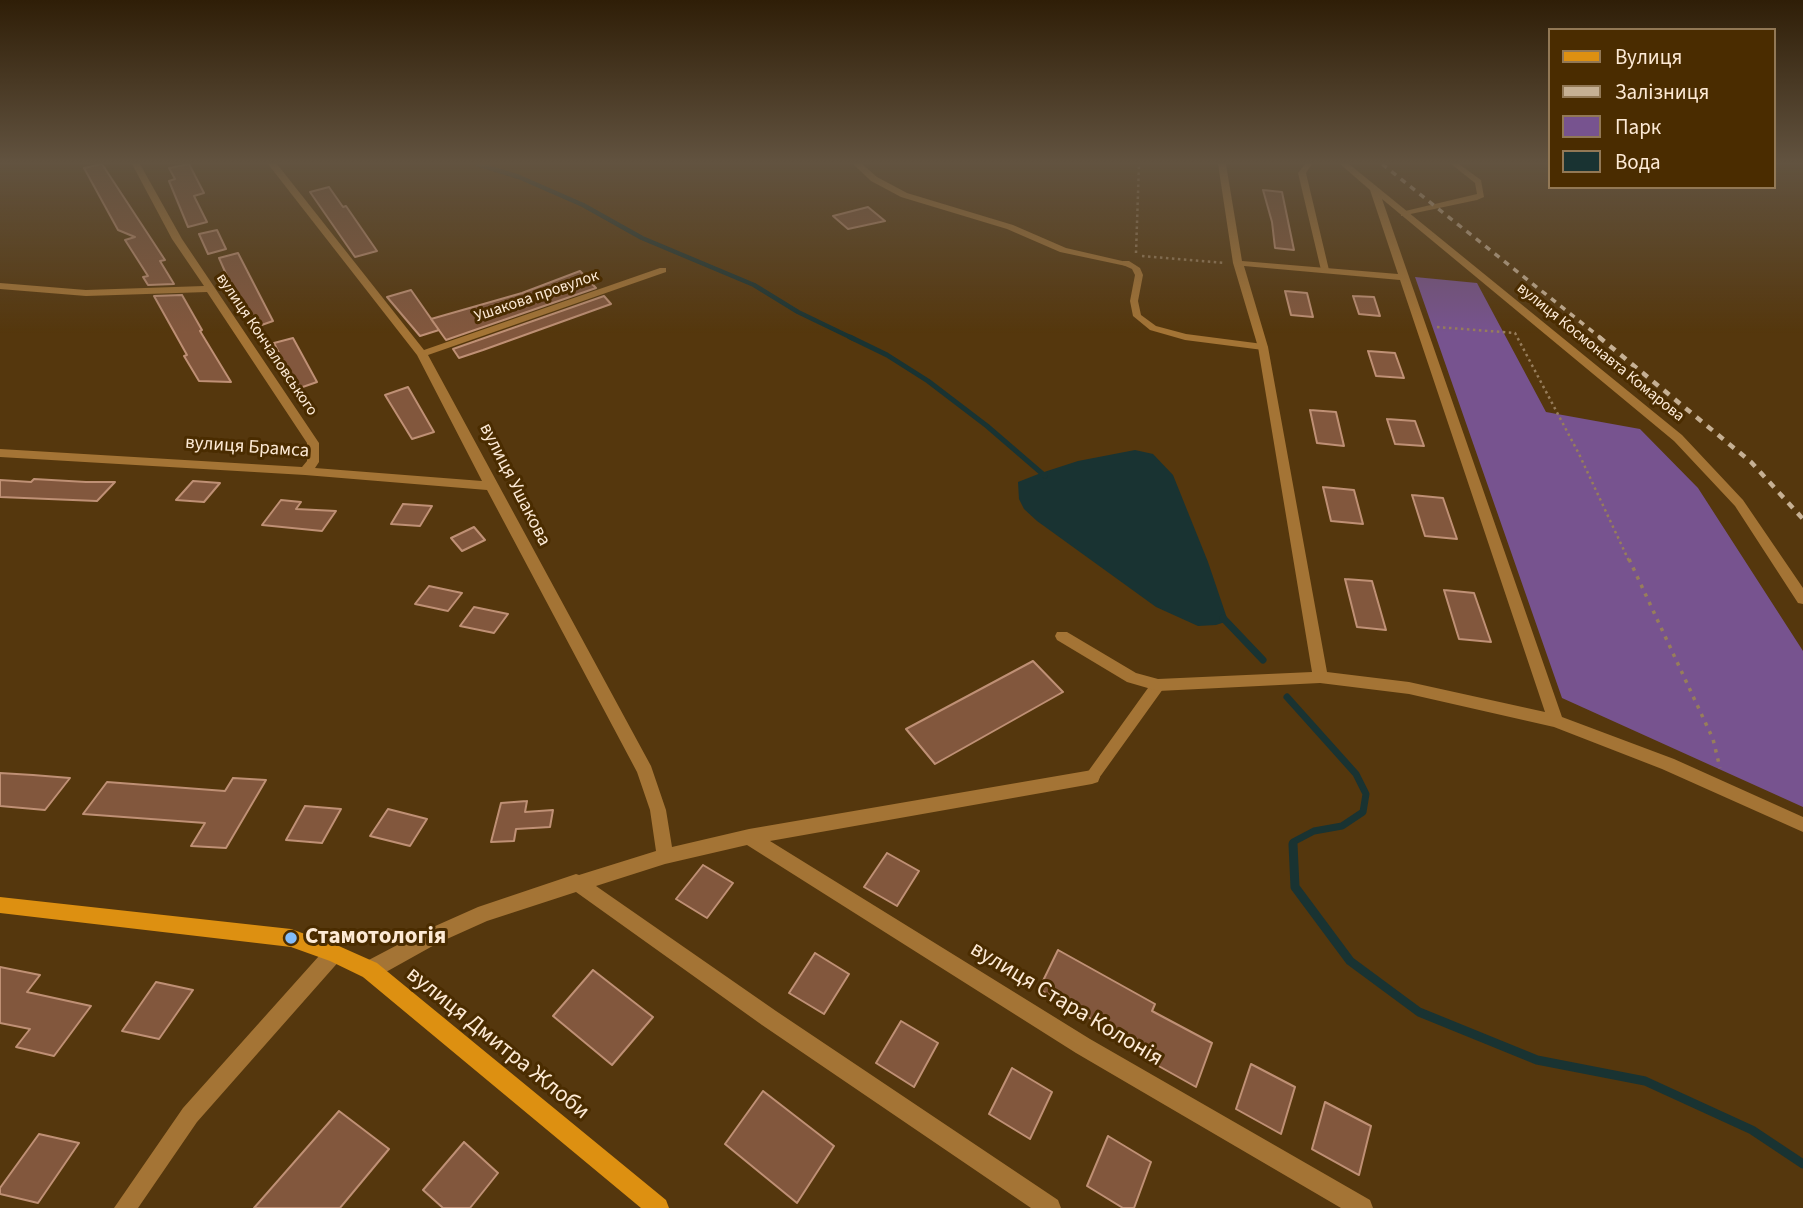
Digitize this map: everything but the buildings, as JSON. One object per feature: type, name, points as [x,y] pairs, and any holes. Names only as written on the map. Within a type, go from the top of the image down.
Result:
[{"type":"main road","name":"вулиця Дмитра Жлоби","points":[[0,905],[291,938],[334,953],[370,970],[658,1208]]},
{"type":"street","name":"вулиця Кончаловського","points":[[167,220],[313,443],[313,462],[305,471]]},
{"type":"street","name":"вулиця Ушакова","points":[[317,220],[422,354],[459,421],[491,486],[645,771],[658,810],[665,856]]},
{"type":"street","points":[[988,220],[1063,250],[1126,263]]},
{"type":"street","points":[[1231,220],[1238,263],[1263,347],[1320,677]]},
{"type":"street","points":[[1390,220],[1386,222],[1404,277],[1556,720]]},
{"type":"street","name":"вулиця Космонавта Комарова","points":[[1412,220],[1651,414],[1693,453],[1739,503],[1803,599]]},
{"type":"street","points":[[1238,263],[1404,277]]},
{"type":"street","name":"Ушакова провулок","points":[[422,354],[663,270]]},
{"type":"street","points":[[0,286],[86,293],[210,289]]},
{"type":"street","name":"вулиця Брамса","points":[[0,453],[305,471],[491,486]]},
{"type":"street","points":[[1062,636],[1132,678],[1158,685],[1320,677],[1409,688],[1556,720],[1604,737],[1803,825]]},
{"type":"street","points":[[370,970],[431,937],[484,913],[665,856],[749,838],[1092,777]]},
{"type":"street","name":"вулиця Стара Колонія","points":[[749,838],[1083,1046],[1362,1208]]},
{"type":"street","points":[[576,882],[769,1018],[1050,1208]]},
{"type":"street","points":[[125,1208],[190,1115],[334,953]]},
{"type":"lane","points":[[1313,220],[1325,270]]},
{"type":"lane","points":[[1126,263],[1136,268],[1139,275],[1134,301],[1137,316],[1153,328],[1185,337],[1263,347]]},
{"type":"lane","points":[[1092,777],[1158,685]]},
{"type":"path","points":[[1137,220],[1136,256],[1238,263]]},
{"type":"path","points":[[1421,326],[1514,333],[1579,454],[1713,739],[1725,790]]},
{"type":"green space","points":[[1415,277],[1477,283],[1546,412],[1640,429],[1698,488],[1803,651],[1803,807],[1562,698]]},
{"type":"water","points":[[1135,450],[1153,454],[1173,475],[1228,621],[1198,626],[1156,607],[1037,521],[1024,509],[1019,499],[1018,482],[1078,461]]},
{"type":"waterway","points":[[610,220],[642,238],[754,285],[798,312],[854,339]]},
{"type":"waterway","points":[[850,337],[887,355],[928,381],[987,426],[1045,476]]},
{"type":"waterway","points":[[1223,618],[1263,660]]},
{"type":"waterway","points":[[1287,697],[1356,774],[1366,794],[1363,812],[1342,826],[1314,831],[1293,844]]},
{"type":"waterway","points":[[1293,844],[1295,887],[1350,961],[1419,1012],[1537,1060],[1645,1081],[1752,1130],[1803,1164]]},
{"type":"railway","points":[[1453,220],[1602,339]]},
{"type":"railway","points":[[1599,337],[1751,462],[1803,519]]},
{"type":"place","name":"Стамотологія","points":[[291,938]]}]
